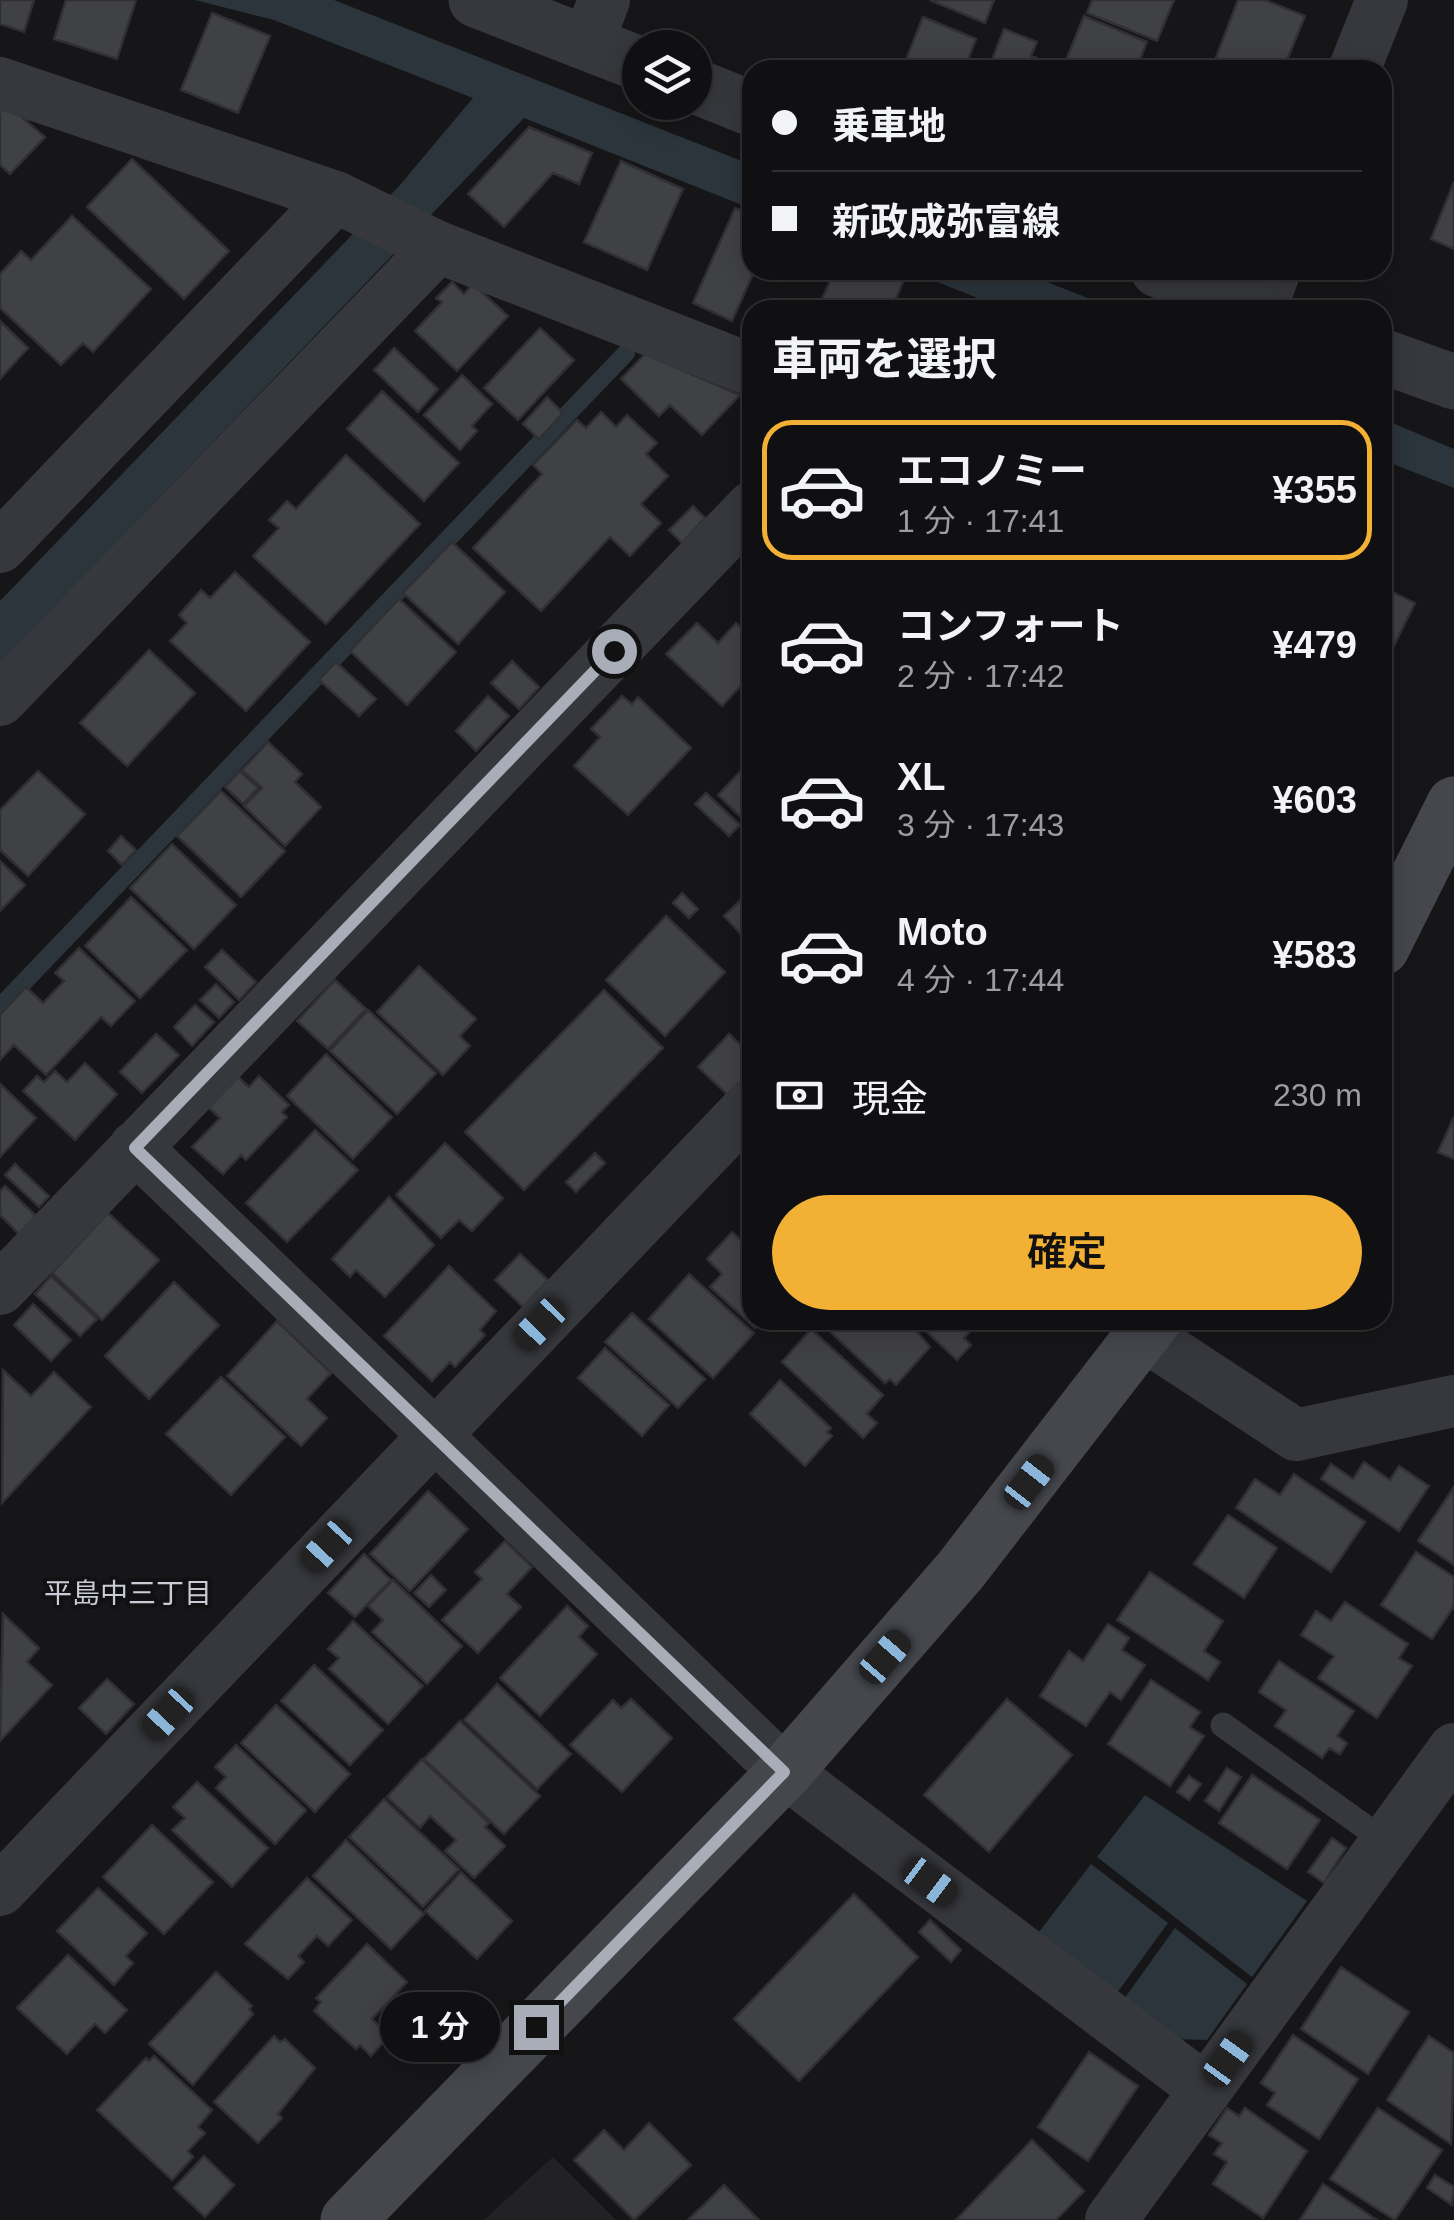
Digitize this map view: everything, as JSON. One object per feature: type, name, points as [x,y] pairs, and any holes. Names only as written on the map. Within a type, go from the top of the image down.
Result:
[{"type":"main road","points":[[1392,928],[1454,804]]},
{"type":"main road","points":[[348,2220],[784,1772],[960,1571],[1147,1330]]},
{"type":"street","points":[[476,0],[596,22],[622,47]]},
{"type":"street","points":[[1358,60],[1382,0]]},
{"type":"street","points":[[0,83],[350,204],[430,243],[742,366]]},
{"type":"street","points":[[712,93],[742,105]]},
{"type":"street","points":[[0,546],[350,204]]},
{"type":"street","points":[[0,700],[430,243]]},
{"type":"street","points":[[1183,280],[1234,300]]},
{"type":"street","points":[[1392,360],[1454,382]]},
{"type":"street","points":[[0,1289],[742,517]]},
{"type":"street","points":[[0,1890],[742,1114]]},
{"type":"street","points":[[135,1148],[784,1772],[1206,2090]]},
{"type":"street","points":[[1152,1330],[1296,1435],[1454,1401]]},
{"type":"street","points":[[1111,2220],[1454,1749]]},
{"type":"lane","points":[[1223,1725],[1386,1842]]},
{"type":"shaded area","points":[[195,0],[334,0],[622,114],[622,120],[638,120],[742,161],[742,205],[524,118],[0,664],[0,601],[400,185],[473,98],[274,20]]},
{"type":"shaded area","points":[[932,280],[1042,280],[1093,300],[983,300]]},
{"type":"shaded area","points":[[1392,423],[1454,449],[1454,488],[1392,464]]},
{"type":"shaded area","points":[[1145,1795],[1307,1901],[1252,1977],[1097,1857]]},
{"type":"shaded area","points":[[1091,1864],[1168,1923],[1117,1993],[1039,1932]]},
{"type":"shaded area","points":[[1175,1928],[1247,1984],[1207,2040],[1174,2039],[1124,1999]]},
{"type":"shaded area","points":[[553,2157],[616,2220],[484,2220],[522,2185]]},
{"type":"building","points":[[0,0],[34,0],[24,32],[0,24]]},
{"type":"building","points":[[66,0],[136,0],[117,59],[54,39]]},
{"type":"building","points":[[930,0],[994,0],[985,23]]},
{"type":"building","points":[[1092,0],[1174,0],[1157,41],[1087,13]]},
{"type":"building","points":[[1238,0],[1265,0],[1305,16],[1287,60],[1215,60]]},
{"type":"building","points":[[212,13],[270,36],[238,113],[181,90]]},
{"type":"building","points":[[1084,16],[1147,42],[1140,60],[1066,60]]},
{"type":"building","points":[[923,17],[976,39],[968,60],[906,60]]},
{"type":"building","points":[[1004,29],[1037,42],[1031,56],[1036,60],[992,60]]},
{"type":"building","points":[[0,98],[45,137],[10,174],[0,165]]},
{"type":"building","points":[[529,127],[592,153],[579,184],[553,173],[504,227],[468,194]]},
{"type":"building","points":[[132,159],[229,251],[184,299],[87,207]]},
{"type":"building","points":[[621,161],[683,189],[647,270],[584,242]]},
{"type":"building","points":[[1454,182],[1454,249],[1431,239]]},
{"type":"building","points":[[735,208],[742,211],[742,280],[750,280],[732,321],[693,303]]},
{"type":"building","points":[[72,216],[151,289],[93,352],[83,343],[61,365],[0,308],[0,274],[21,251],[31,260]]},
{"type":"building","points":[[830,280],[904,280],[895,300],[822,300]]},
{"type":"building","points":[[452,282],[464,294],[473,284],[508,316],[457,371],[415,331],[442,302],[436,298]]},
{"type":"building","points":[[0,321],[28,348],[0,379]]},
{"type":"building","points":[[540,328],[574,360],[518,420],[484,388]]},
{"type":"building","points":[[394,348],[438,389],[418,412],[374,370]]},
{"type":"building","points":[[645,354],[740,395],[702,435],[670,405],[659,416],[621,379]]},
{"type":"building","points":[[462,375],[492,404],[472,426],[477,431],[460,450],[424,415]]},
{"type":"building","points":[[382,391],[459,463],[424,501],[347,429]]},
{"type":"building","points":[[547,397],[563,413],[539,439],[523,424]]},
{"type":"building","points":[[601,412],[616,427],[627,415],[657,443],[646,454],[668,476],[641,504],[661,523],[630,556],[610,537],[541,611],[473,548],[542,474],[533,465],[577,420],[586,428]]},
{"type":"building","points":[[346,455],[420,524],[326,624],[253,556],[279,528],[269,520],[287,501],[296,509]]},
{"type":"building","points":[[693,506],[705,518],[682,543],[669,530]]},
{"type":"building","points":[[452,542],[505,592],[458,644],[403,593]]},
{"type":"building","points":[[235,572],[310,642],[246,711],[170,641],[187,623],[179,615],[201,590],[210,598]]},
{"type":"building","points":[[1392,592],[1415,603],[1392,650]]},
{"type":"building","points":[[399,599],[456,652],[407,705],[350,651]]},
{"type":"building","points":[[697,623],[718,643],[736,623],[742,629],[742,685],[722,706],[666,654]]},
{"type":"building","points":[[149,650],[195,693],[127,766],[80,723]]},
{"type":"building","points":[[512,661],[539,687],[519,709],[491,683]]},
{"type":"building","points":[[336,662],[376,699],[359,716],[319,680]]},
{"type":"building","points":[[488,696],[509,716],[476,751],[456,731]]},
{"type":"building","points":[[622,696],[632,704],[638,697],[691,748],[628,815],[574,766],[600,737],[591,729]]},
{"type":"building","points":[[268,742],[302,774],[295,782],[321,807],[285,846],[244,806],[262,788],[242,770]]},
{"type":"building","points":[[742,770],[742,818],[718,795]]},
{"type":"building","points":[[38,771],[85,814],[28,876],[0,850],[0,810]]},
{"type":"building","points":[[240,771],[258,788],[243,804],[225,787]]},
{"type":"building","points":[[221,791],[285,851],[241,897],[177,836]]},
{"type":"building","points":[[706,793],[740,825],[729,836],[695,804]]},
{"type":"building","points":[[121,836],[136,850],[122,865],[108,851]]},
{"type":"building","points":[[172,844],[236,905],[194,949],[130,888]]},
{"type":"building","points":[[0,861],[25,885],[0,911]]},
{"type":"building","points":[[682,893],[698,909],[689,918],[673,903]]},
{"type":"building","points":[[131,897],[187,950],[140,998],[85,946]]},
{"type":"building","points":[[742,899],[742,935],[724,916]]},
{"type":"building","points":[[666,916],[725,972],[665,1036],[606,980]]},
{"type":"building","points":[[79,948],[135,1001],[111,1026],[101,1017],[46,1075],[14,1045],[0,1060],[0,1015],[26,987],[43,1003],[64,981],[55,973]]},
{"type":"building","points":[[222,950],[256,982],[239,1000],[205,967]]},
{"type":"building","points":[[419,966],[476,1019],[460,1036],[470,1046],[443,1075],[377,1012]]},
{"type":"building","points":[[335,980],[366,1009],[328,1049],[297,1021]]},
{"type":"building","points":[[216,984],[234,1002],[219,1018],[200,1000]]},
{"type":"building","points":[[604,990],[663,1048],[524,1190],[465,1132]]},
{"type":"building","points":[[195,1005],[214,1022],[192,1046],[174,1027]]},
{"type":"building","points":[[368,1010],[436,1073],[397,1114],[330,1051]]},
{"type":"building","points":[[156,1034],[179,1055],[142,1093],[120,1072]]},
{"type":"building","points":[[729,1034],[742,1046],[742,1086],[731,1098],[698,1067]]},
{"type":"building","points":[[326,1054],[392,1117],[353,1159],[287,1096]]},
{"type":"building","points":[[85,1063],[117,1094],[75,1140],[23,1091],[37,1076],[44,1082],[55,1071],[67,1082]]},
{"type":"building","points":[[259,1076],[289,1105],[282,1112],[287,1117],[246,1160],[241,1155],[223,1174],[192,1147],[220,1118],[208,1107],[238,1077],[249,1087]]},
{"type":"building","points":[[0,1084],[36,1118],[0,1157]]},
{"type":"building","points":[[1454,1117],[1454,1159],[1438,1152]]},
{"type":"building","points":[[315,1130],[358,1170],[287,1242],[246,1203]]},
{"type":"building","points":[[445,1143],[503,1198],[472,1231],[459,1220],[441,1238],[396,1195]]},
{"type":"building","points":[[595,1153],[605,1163],[576,1192],[566,1182]]},
{"type":"building","points":[[15,1164],[49,1196],[39,1207],[5,1175]]},
{"type":"building","points":[[5,1186],[36,1216],[19,1234],[0,1215],[0,1191]]},
{"type":"building","points":[[389,1197],[434,1245],[385,1297],[356,1270],[350,1277],[332,1259]]},
{"type":"building","points":[[108,1213],[159,1260],[102,1320],[52,1273]]},
{"type":"building","points":[[732,1232],[742,1242],[742,1316],[710,1287],[722,1274],[707,1259]]},
{"type":"building","points":[[520,1254],[548,1280],[523,1307],[495,1280]]},
{"type":"building","points":[[449,1266],[496,1311],[480,1330],[485,1335],[455,1367],[450,1362],[432,1381],[384,1336]]},
{"type":"building","points":[[689,1274],[742,1322],[742,1330],[754,1333],[713,1378],[649,1319]]},
{"type":"building","points":[[51,1276],[97,1319],[80,1336],[35,1294]]},
{"type":"building","points":[[174,1282],[219,1325],[149,1399],[105,1356]]},
{"type":"building","points":[[33,1304],[71,1340],[51,1361],[14,1325]]},
{"type":"building","points":[[632,1313],[705,1379],[678,1408],[605,1342]]},
{"type":"building","points":[[277,1321],[331,1373],[307,1399],[327,1418],[301,1446],[227,1376]]},
{"type":"building","points":[[812,1330],[883,1395],[867,1414],[877,1423],[863,1438],[782,1362]]},
{"type":"building","points":[[828,1330],[916,1330],[930,1347],[896,1385],[890,1379],[885,1383]]},
{"type":"building","points":[[925,1330],[972,1330],[964,1338],[971,1345],[957,1360]]},
{"type":"building","points":[[605,1348],[669,1405],[642,1436],[578,1378]]},
{"type":"building","points":[[3,1370],[31,1396],[54,1372],[91,1407],[2,1503]]},
{"type":"building","points":[[221,1377],[285,1437],[231,1495],[166,1434]]},
{"type":"building","points":[[780,1380],[831,1428],[827,1432],[832,1436],[805,1466],[750,1414]]},
{"type":"building","points":[[1364,1462],[1390,1480],[1399,1466],[1429,1486],[1399,1531],[1321,1479],[1331,1464],[1353,1479]]},
{"type":"building","points":[[1294,1474],[1365,1522],[1331,1572],[1236,1508],[1255,1479],[1280,1495]]},
{"type":"building","points":[[1454,1487],[1454,1565],[1418,1541]]},
{"type":"building","points":[[428,1491],[468,1529],[410,1591],[370,1554]]},
{"type":"building","points":[[1228,1515],[1277,1548],[1244,1598],[1194,1564]]},
{"type":"building","points":[[505,1541],[532,1567],[507,1594],[521,1607],[478,1653],[442,1620],[482,1579],[475,1572]]},
{"type":"building","points":[[1416,1552],[1454,1577],[1454,1606],[1432,1639],[1381,1605]]},
{"type":"building","points":[[364,1554],[391,1580],[355,1617],[328,1593]]},
{"type":"building","points":[[1150,1572],[1223,1621],[1204,1651],[1220,1662],[1208,1680],[1117,1620]]},
{"type":"building","points":[[431,1575],[446,1590],[429,1607],[414,1593]]},
{"type":"building","points":[[393,1580],[462,1646],[427,1684],[372,1632],[383,1620],[368,1606]]},
{"type":"building","points":[[1345,1602],[1408,1644],[1399,1658],[1412,1666],[1377,1718],[1318,1678],[1334,1656],[1301,1635],[1316,1611],[1331,1621]]},
{"type":"building","points":[[567,1606],[588,1626],[579,1637],[597,1654],[540,1716],[500,1678]]},
{"type":"building","points":[[3,1614],[39,1648],[27,1662],[52,1685],[0,1741]]},
{"type":"building","points":[[353,1621],[423,1686],[388,1724],[329,1669],[339,1658],[328,1649]]},
{"type":"building","points":[[1108,1624],[1129,1638],[1122,1650],[1145,1665],[1121,1700],[1110,1692],[1086,1726],[1040,1696],[1069,1651],[1083,1661]]},
{"type":"building","points":[[1279,1661],[1354,1711],[1337,1736],[1347,1743],[1340,1754],[1329,1748],[1322,1758],[1275,1726],[1286,1710],[1259,1692]]},
{"type":"building","points":[[314,1665],[383,1730],[350,1765],[281,1701]]},
{"type":"building","points":[[107,1679],[134,1704],[106,1734],[79,1708]]},
{"type":"building","points":[[1151,1680],[1200,1712],[1190,1727],[1204,1736],[1170,1786],[1108,1744]]},
{"type":"building","points":[[497,1684],[571,1754],[537,1789],[464,1720]]},
{"type":"building","points":[[631,1699],[672,1738],[622,1792],[570,1745],[613,1700],[621,1708]]},
{"type":"building","points":[[1007,1699],[1072,1755],[989,1852],[924,1795]]},
{"type":"building","points":[[276,1705],[350,1774],[315,1812],[241,1743]]},
{"type":"building","points":[[460,1721],[540,1796],[504,1834],[424,1759]]},
{"type":"building","points":[[236,1745],[306,1810],[275,1844],[216,1788],[226,1777],[215,1767]]},
{"type":"building","points":[[422,1759],[489,1823],[485,1827],[505,1846],[474,1878],[445,1851],[456,1840],[430,1816],[420,1828],[387,1797]]},
{"type":"building","points":[[1227,1768],[1241,1777],[1219,1811],[1205,1801]]},
{"type":"building","points":[[1252,1775],[1320,1820],[1287,1869],[1219,1823]]},
{"type":"building","points":[[1189,1776],[1201,1784],[1189,1800],[1177,1792]]},
{"type":"building","points":[[197,1782],[268,1848],[232,1887],[172,1830],[185,1818],[173,1807]]},
{"type":"building","points":[[384,1799],[459,1869],[423,1907],[349,1837]]},
{"type":"building","points":[[152,1825],[213,1882],[164,1934],[103,1877]]},
{"type":"building","points":[[1332,1838],[1346,1848],[1324,1883],[1308,1872]]},
{"type":"building","points":[[346,1840],[424,1914],[391,1949],[313,1876]]},
{"type":"building","points":[[461,1872],[512,1921],[477,1959],[425,1911]]},
{"type":"building","points":[[307,1878],[352,1920],[328,1946],[317,1936],[298,1956],[304,1962],[288,1979],[245,1944]]},
{"type":"building","points":[[98,1888],[147,1933],[126,1956],[133,1963],[114,1985],[57,1931]]},
{"type":"building","points":[[854,1894],[918,1957],[799,2081],[734,2019]]},
{"type":"building","points":[[930,1920],[961,1950],[951,1962],[919,1932]]},
{"type":"building","points":[[367,1944],[407,1982],[372,2019],[389,2036],[371,2056],[360,2045],[356,2049],[314,2011],[321,2002],[316,1998]]},
{"type":"building","points":[[68,1955],[127,2010],[105,2033],[95,2024],[67,2054],[17,2008]]},
{"type":"building","points":[[1341,1967],[1409,2012],[1368,2074],[1301,2029]]},
{"type":"building","points":[[216,1972],[252,2006],[249,2009],[253,2014],[193,2085],[149,2044]]},
{"type":"building","points":[[1293,2035],[1358,2079],[1319,2139],[1267,2105],[1275,2093],[1261,2083]]},
{"type":"building","points":[[274,2036],[280,2042],[285,2039],[315,2068],[278,2114],[282,2118],[258,2143],[214,2102]]},
{"type":"building","points":[[1429,2036],[1454,2053],[1451,2144],[1387,2100]]},
{"type":"building","points":[[1089,2052],[1138,2086],[1088,2161],[1038,2127]]},
{"type":"building","points":[[154,2056],[212,2110],[198,2127],[205,2133],[188,2151],[193,2157],[172,2180],[97,2110],[146,2058],[149,2061]]},
{"type":"building","points":[[1227,2108],[1239,2116],[1245,2108],[1307,2151],[1263,2218],[1213,2184],[1227,2162],[1214,2154],[1222,2143],[1209,2135]]},
{"type":"building","points":[[1378,2108],[1442,2150],[1395,2220],[1330,2179]]},
{"type":"building","points":[[649,2123],[691,2165],[634,2220],[574,2160],[604,2130],[624,2150]]},
{"type":"building","points":[[1032,2140],[1084,2191],[1056,2220],[956,2220]]},
{"type":"building","points":[[204,2156],[234,2185],[205,2217],[174,2188]]},
{"type":"building","points":[[1435,2175],[1454,2187],[1452,2205],[1427,2188]]},
{"type":"building","points":[[1323,2184],[1377,2220],[1300,2220]]},
{"type":"building","points":[[724,2185],[759,2220],[688,2220]]},
{"type":"waterway","points":[[0,1007],[626,353]]},
{"type":"district","name":"平島中三丁目","points":[[128,1593]]},
{"type":"route","points":[[536,2027],[784,1772],[135,1148],[614,651]]}]
